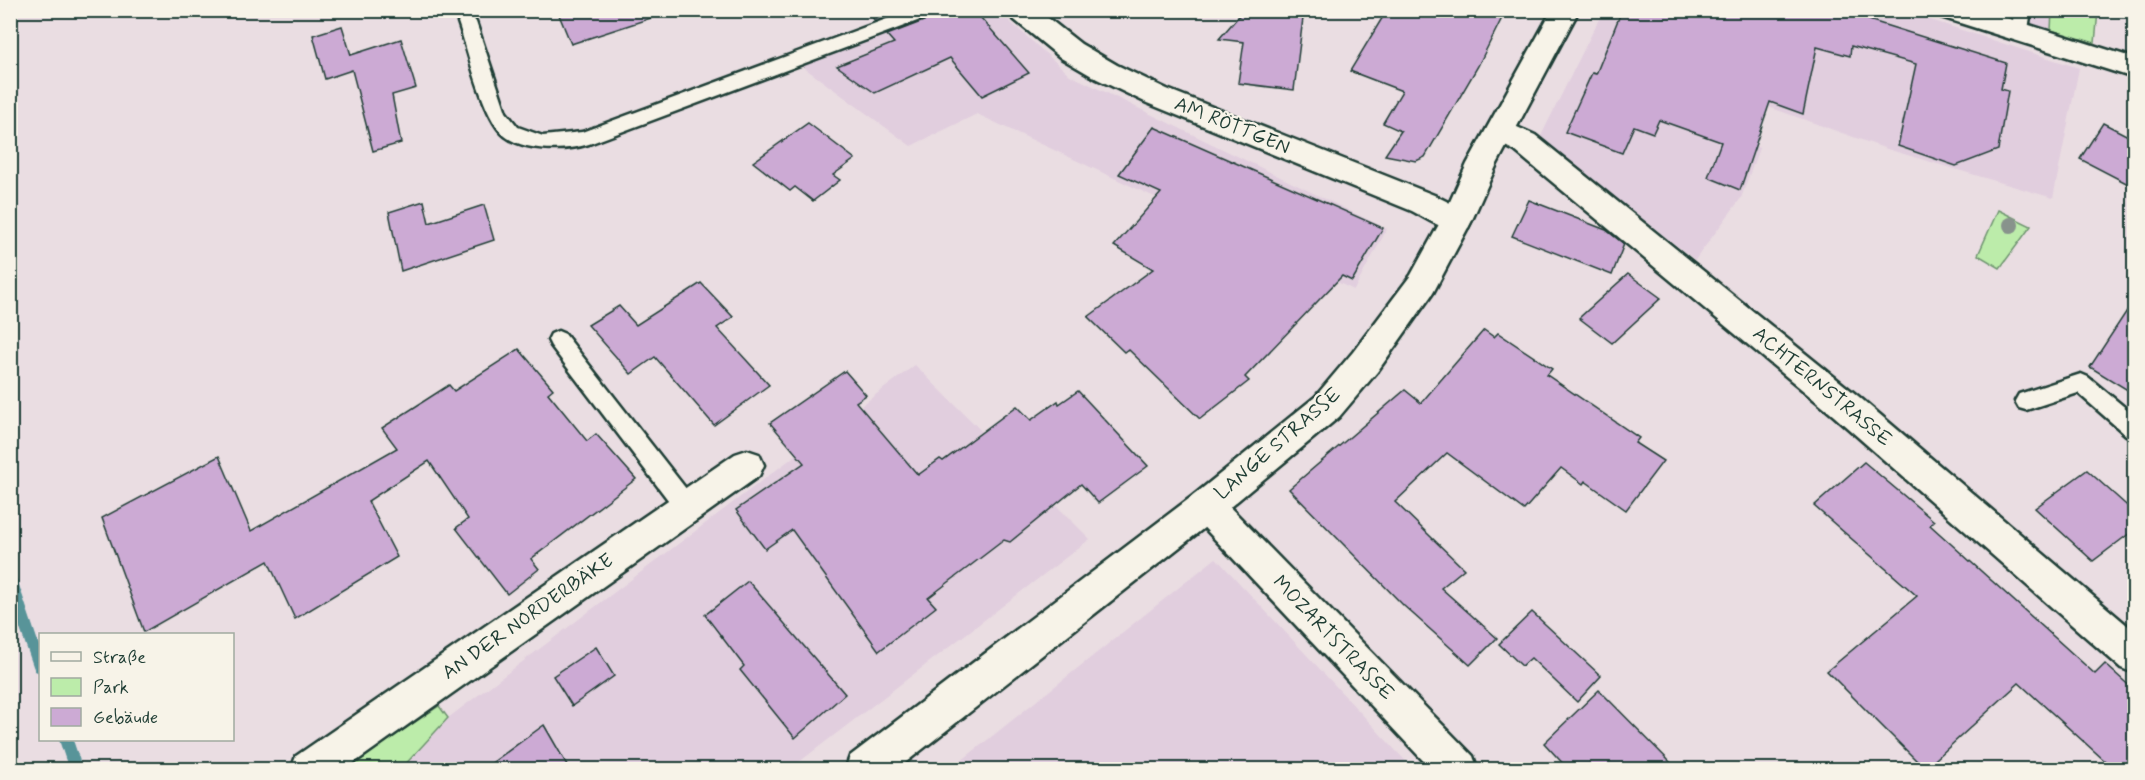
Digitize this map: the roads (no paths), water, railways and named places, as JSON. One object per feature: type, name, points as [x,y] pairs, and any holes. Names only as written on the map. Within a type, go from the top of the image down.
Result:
[{"type":"street","name":"AM RÖTTGEN","points":[[1020,10],[1071,51],[1107,72],[1157,96],[1423,203],[1457,220]]},
{"type":"street","name":"LANGE STRASSE","points":[[864,770],[1206,506],[1327,407],[1401,315],[1422,284],[1566,10]]},
{"type":"street","points":[[1950,10],[2022,21],[2134,68]]},
{"type":"street","name":"ACHTERNSTRASSE","points":[[1501,131],[1525,143],[1846,406],[2134,655]]},
{"type":"street","name":"AN DER NORDERBÄKE","points":[[310,770],[747,465]]},
{"type":"street","name":"MOZARTSTRASSE","points":[[1206,506],[1459,770]]},
{"type":"lane","points":[[467,22],[498,115],[512,132],[542,143],[583,139],[930,10]]},
{"type":"lane","points":[[558,340],[686,506]]},
{"type":"lane","points":[[2026,401],[2081,383],[2134,428]]},
{"type":"waterway","points":[[10,579],[39,663]]},
{"type":"waterway","points":[[66,741],[76,770]]}]
